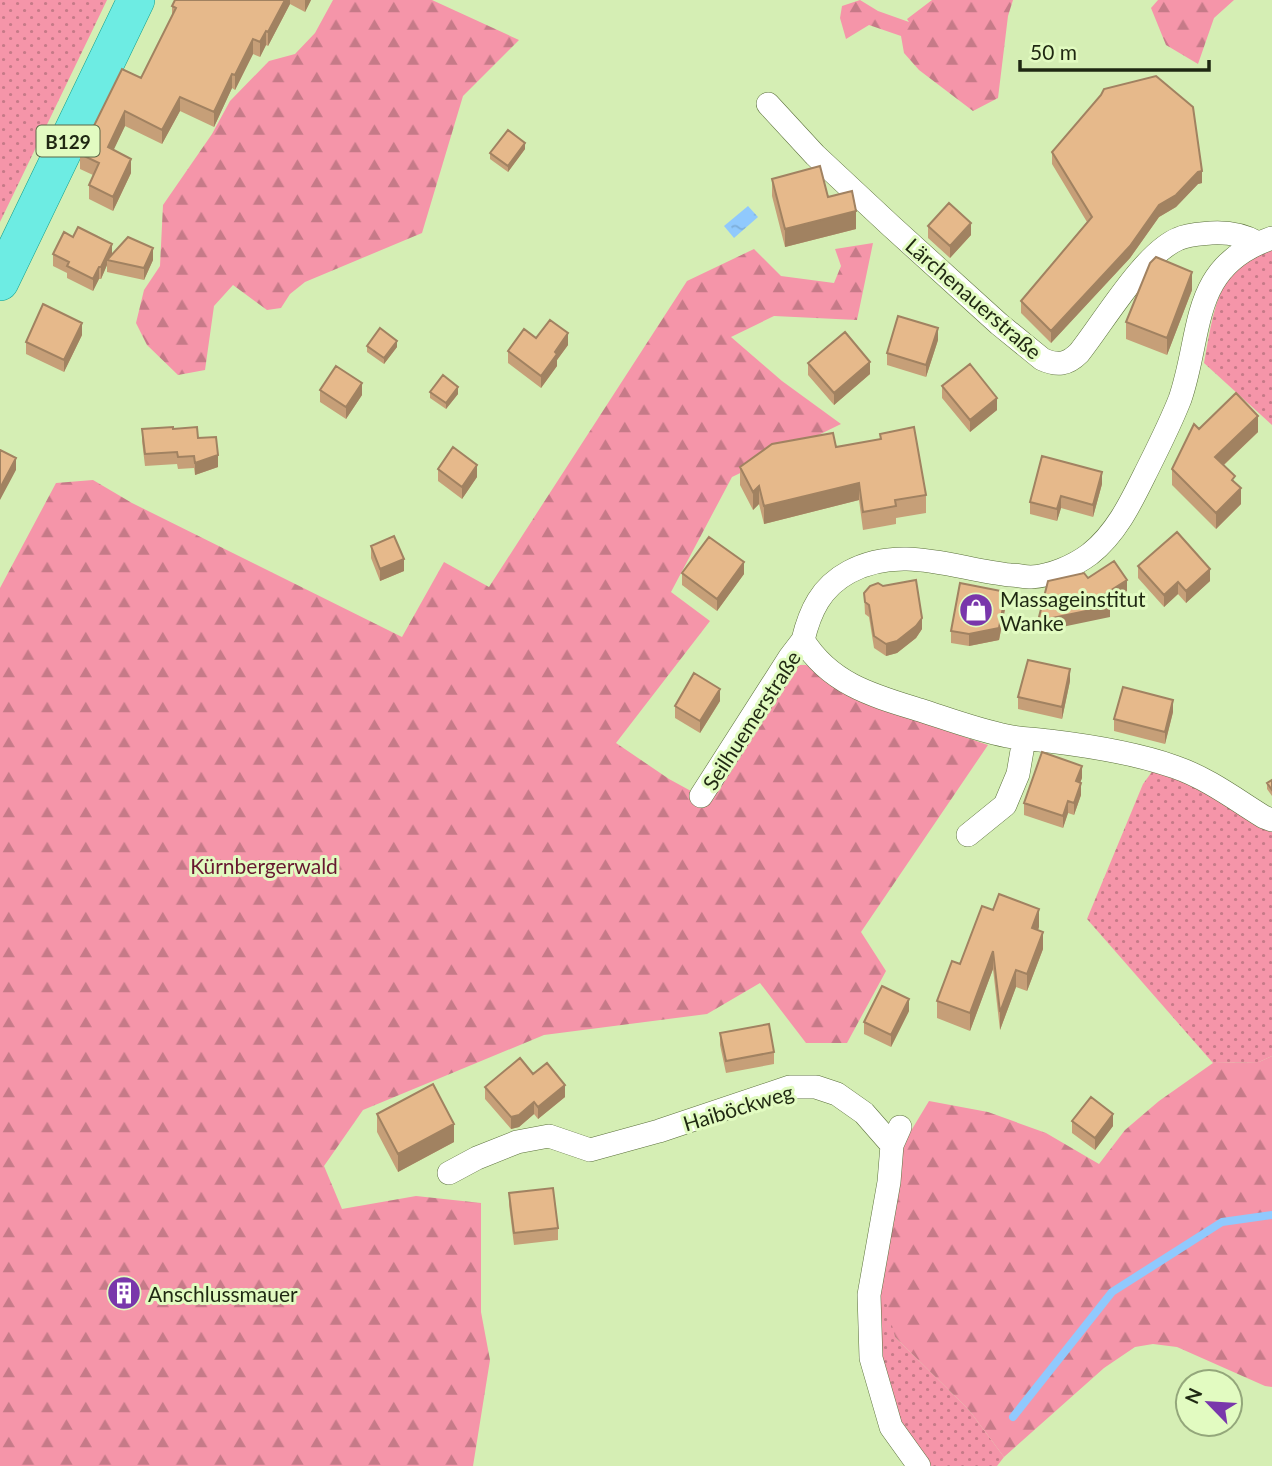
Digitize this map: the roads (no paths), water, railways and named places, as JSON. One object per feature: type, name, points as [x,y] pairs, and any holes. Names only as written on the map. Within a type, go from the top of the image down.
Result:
[{"type":"main road","name":"B129","points":[[0,282],[136,0]]},
{"type":"street","name":"Lärchenauerstraße","points":[[768,104],[815,155],[899,233],[999,324],[1042,359],[1050,362],[1064,364],[1072,360],[1154,255],[1177,239],[1217,233],[1265,241]]},
{"type":"street","name":"Lärchenauerstraße","points":[[803,640],[814,607],[824,591],[836,579],[859,567],[893,558],[922,559],[1032,577],[1062,570],[1089,554],[1110,534],[1129,506],[1166,432],[1180,397],[1200,312],[1208,290],[1222,269],[1235,258],[1265,241]]},
{"type":"street","name":"Seilhuemerstraße","points":[[701,796],[803,640],[821,663],[870,695],[987,731],[1105,750],[1177,767],[1203,779],[1272,820]]},
{"type":"street","points":[[968,835],[998,813],[1008,799],[1018,774],[1024,739]]},
{"type":"street","name":"Haiböckweg","points":[[449,1173],[517,1142],[549,1136],[590,1150],[659,1132],[790,1087],[816,1087],[837,1094],[896,1136],[869,1295],[871,1358],[891,1427],[919,1466]]},
{"type":"water","points":[[748,206],[758,217],[734,238],[724,226]]},
{"type":"waterway","points":[[1013,1417],[1112,1292],[1222,1222],[1272,1215]]},
{"type":"place","name":"Massageinstitut Wanke","points":[[976,610]]},
{"type":"place","name":"Anschlussmauer","points":[[124,1293]]},
{"type":"park label","name":"Kürnbergerwald","points":[[264,865]]}]
